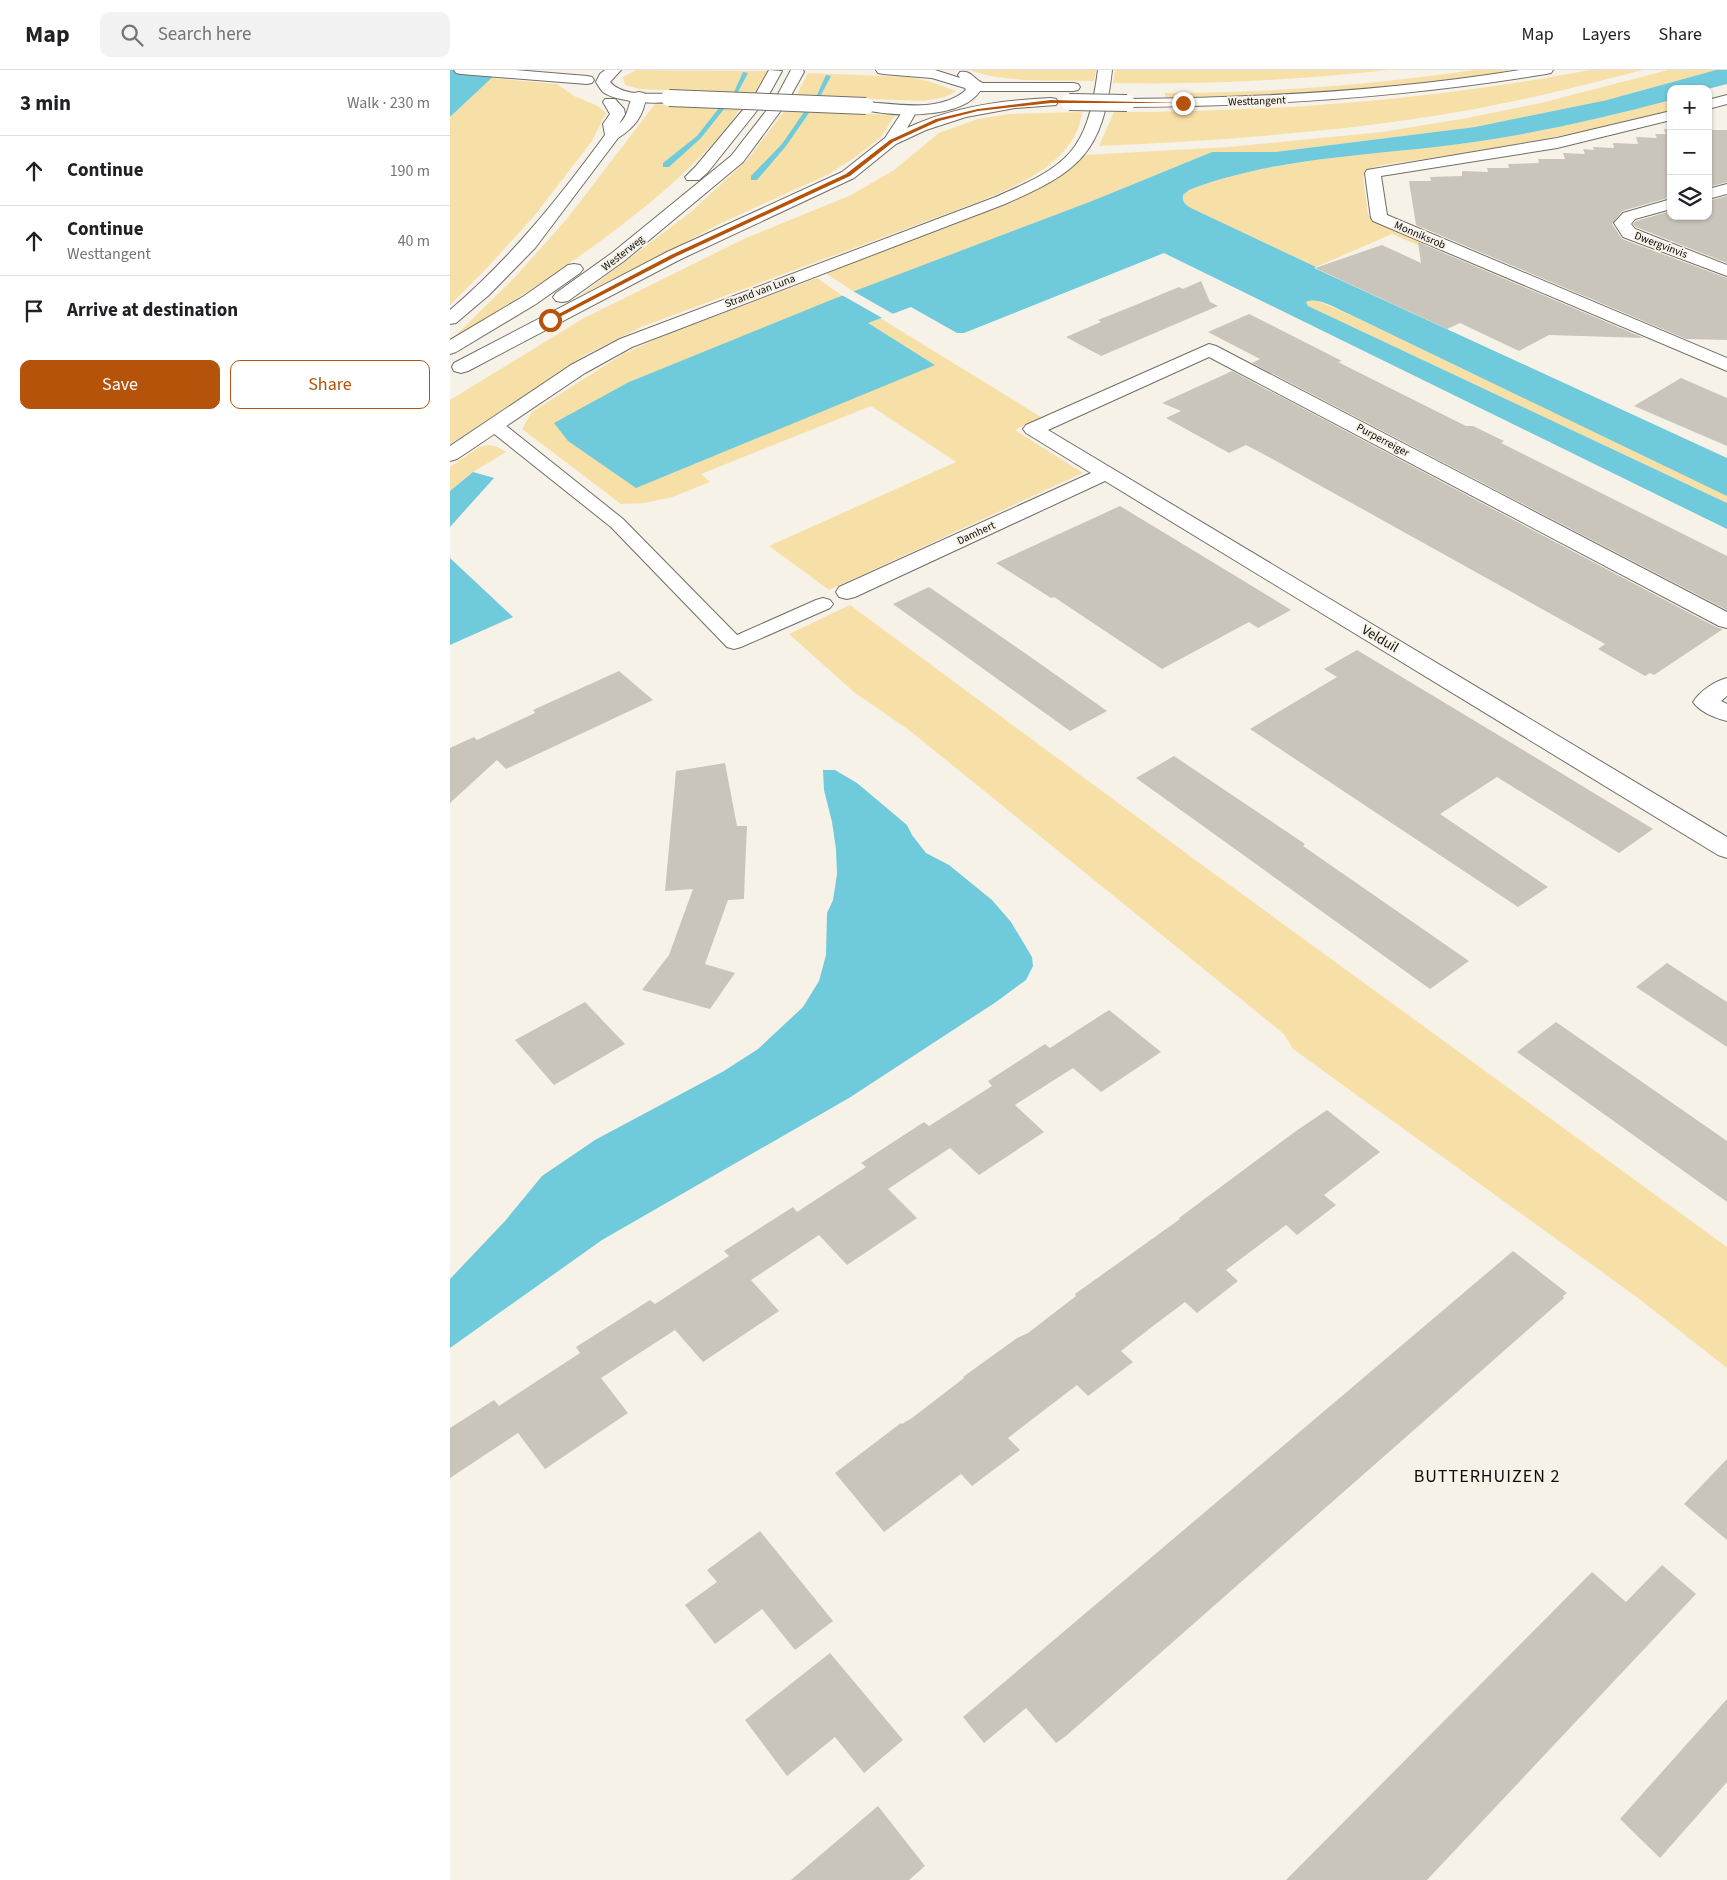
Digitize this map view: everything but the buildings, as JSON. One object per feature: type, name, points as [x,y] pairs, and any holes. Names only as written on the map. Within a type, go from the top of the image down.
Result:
[{"type":"main road","points":[[460,70],[548,77],[605,77],[614,70]]},
{"type":"main road","points":[[884,70],[934,74],[970,88]]},
{"type":"main road","points":[[952,70],[970,88]]},
{"type":"main road","name":"Strand van Luna","points":[[450,455],[578,369],[626,343],[999,201],[1056,172],[1081,150],[1090,135],[1105,70]]},
{"type":"main road","name":"Westtangent","points":[[1125,93],[1257,101],[1347,96],[1458,84],[1546,70]]},
{"type":"main road","name":"Westerweg","points":[[609,244],[702,169],[757,101],[775,71]]},
{"type":"main road","name":"Westerweg","points":[[456,370],[607,266],[679,209],[737,159],[780,102],[797,72]]},
{"type":"main road","points":[[595,77],[605,87],[616,93],[639,96],[911,108],[943,107],[970,88]]},
{"type":"main road","points":[[595,77],[588,89],[610,102],[617,109],[618,114],[611,124],[613,135]]},
{"type":"main road","name":"Westtangent","points":[[970,88],[1019,99],[1051,102],[1071,95],[1339,81]]},
{"type":"main road","name":"Westtangent","points":[[970,88],[1038,86],[1071,95]]},
{"type":"main road","points":[[450,319],[482,291],[529,244],[613,135],[628,125],[638,105],[639,96]]},
{"type":"main road","points":[[1712,104],[1727,99]]},
{"type":"main road","points":[[456,370],[673,256],[848,175],[891,141],[938,120],[963,113],[1015,104],[1051,102]]},
{"type":"main road","points":[[891,141],[911,108]]},
{"type":"main road","name":"Monniksrob","points":[[1667,116],[1557,143],[1373,173],[1379,218],[1727,365]]},
{"type":"main road","points":[[1712,193],[1727,189]]},
{"type":"main road","name":"Dwergvinvis","points":[[1667,205],[1629,216],[1622,223],[1629,233],[1727,271]]},
{"type":"main road","name":"Westerweg","points":[[450,348],[530,300],[585,260]]},
{"type":"main road","name":"Purperreiger","points":[[1033,429],[1209,350],[1727,620]]},
{"type":"main road","name":"Velduil","points":[[1033,429],[1727,849]]},
{"type":"main road","name":"Damhert","points":[[847,592],[1105,474]]},
{"type":"main road","points":[[1727,685],[1705,702],[1727,714]]},
{"type":"lane","points":[[494,425],[617,523],[734,644],[823,604]]},
{"type":"shaded area","points":[[636,70],[768,71],[756,94],[639,89],[625,85],[623,77]]},
{"type":"shaded area","points":[[970,70],[1096,70],[1094,81],[1047,81],[997,77]]},
{"type":"shaded area","points":[[1115,70],[1389,70],[1251,81],[1113,83]]},
{"type":"shaded area","points":[[1474,70],[1513,70],[1470,77],[1339,90],[1165,98],[1165,93],[1242,92],[1320,87]]},
{"type":"shaded area","points":[[1590,70],[1643,70],[1477,109],[1381,124],[1260,136],[1099,146],[1114,112],[1234,110],[1353,102],[1471,89]]},
{"type":"shaded area","points":[[1668,70],[1716,70],[1607,100],[1475,127],[1275,152],[1212,152],[1092,201],[854,292],[827,274],[828,272],[1013,202],[1056,178],[1084,155],[1228,147],[1382,132],[1541,103]]},
{"type":"shaded area","points":[[808,73],[908,77],[928,81],[956,91],[945,97],[923,101],[796,96]]},
{"type":"shaded area","points":[[491,78],[557,84],[574,96],[598,106],[606,113],[592,141],[535,215],[450,305],[450,117]]},
{"type":"shaded area","points":[[1667,101],[1667,111],[1599,128],[1491,149],[1381,165],[1367,170],[1363,177],[1368,215],[1429,242],[1420,246],[1392,234],[1316,267],[1191,208],[1183,199],[1183,195],[1189,190],[1220,179],[1252,171],[1319,160],[1507,137],[1590,120]]},
{"type":"shaded area","points":[[655,104],[741,108],[700,158],[628,220],[554,274],[450,341],[515,277],[566,220]]},
{"type":"shaded area","points":[[785,110],[895,115],[882,136],[857,156],[829,174],[717,225],[582,294],[691,212],[748,159]]},
{"type":"shaded area","points":[[1082,112],[1077,130],[1069,145],[1057,158],[1043,169],[1011,188],[978,202],[641,327],[585,355],[450,444],[450,400],[584,318],[746,238],[851,195],[894,170],[939,133],[978,119],[1010,114]]},
{"type":"shaded area","points":[[817,278],[843,296],[629,382],[935,365],[867,323],[880,318],[1041,417],[1015,430],[1083,473],[829,590],[769,546],[956,462],[871,406],[701,474],[710,482],[672,497],[645,503],[621,504],[522,429],[532,412],[623,354],[668,334]]},
{"type":"shaded area","points":[[1310,300],[1318,301],[1355,317],[1696,480],[1727,496],[1727,503],[1308,306],[1306,302]]},
{"type":"shaded area","points":[[489,445],[498,447],[506,452],[473,472],[450,491],[450,467],[479,447]]},
{"type":"shaded area","points":[[850,605],[1209,870],[1727,1247],[1727,1368],[1638,1298],[1293,1049],[1284,1034],[909,730],[855,693],[789,634]]},
{"type":"water","points":[[450,70],[500,70],[450,117]]},
{"type":"water","points":[[1716,70],[1727,70],[1727,84],[1712,88],[1712,85],[1667,85],[1667,101],[1617,114],[1535,132],[1480,141],[1319,160],[1252,171],[1220,179],[1189,190],[1183,195],[1183,199],[1184,203],[1191,208],[1316,267],[1314,268],[1727,458],[1727,496],[1333,306],[1316,301],[1306,302],[1308,306],[1727,503],[1727,529],[1164,253],[964,333],[957,333],[911,307],[868,323],[935,365],[636,488],[568,441],[554,423],[629,382],[831,300],[1092,201],[1212,152],[1275,152],[1475,127],[1607,100]]},
{"type":"water","points":[[473,472],[494,478],[450,527],[450,491]]},
{"type":"water","points":[[450,558],[513,617],[450,645]]},
{"type":"water","points":[[823,770],[835,770],[857,783],[907,825],[926,853],[949,865],[992,900],[1011,922],[1032,957],[1033,966],[1026,980],[996,1002],[849,1098],[602,1240],[450,1348],[450,1279],[505,1221],[542,1176],[595,1140],[724,1071],[758,1049],[803,1007],[819,981],[826,955],[827,913],[833,900],[837,874],[836,849],[824,790]]},
{"type":"pier","points":[[851,290],[895,315],[884,319],[840,294]]},
{"type":"waterway","points":[[736,91],[745,73]]},
{"type":"waterway","points":[[819,94],[828,76]]},
{"type":"waterway","points":[[666,165],[699,137],[721,109]]},
{"type":"waterway","points":[[754,178],[784,145],[806,113]]},
{"type":"district","name":"BUTTERHUIZEN 2","points":[[1487,1476]]},
{"type":"route","points":[[550,320],[673,256],[848,175],[891,141],[938,120],[963,113],[1015,104],[1051,102],[1183,103]]}]
